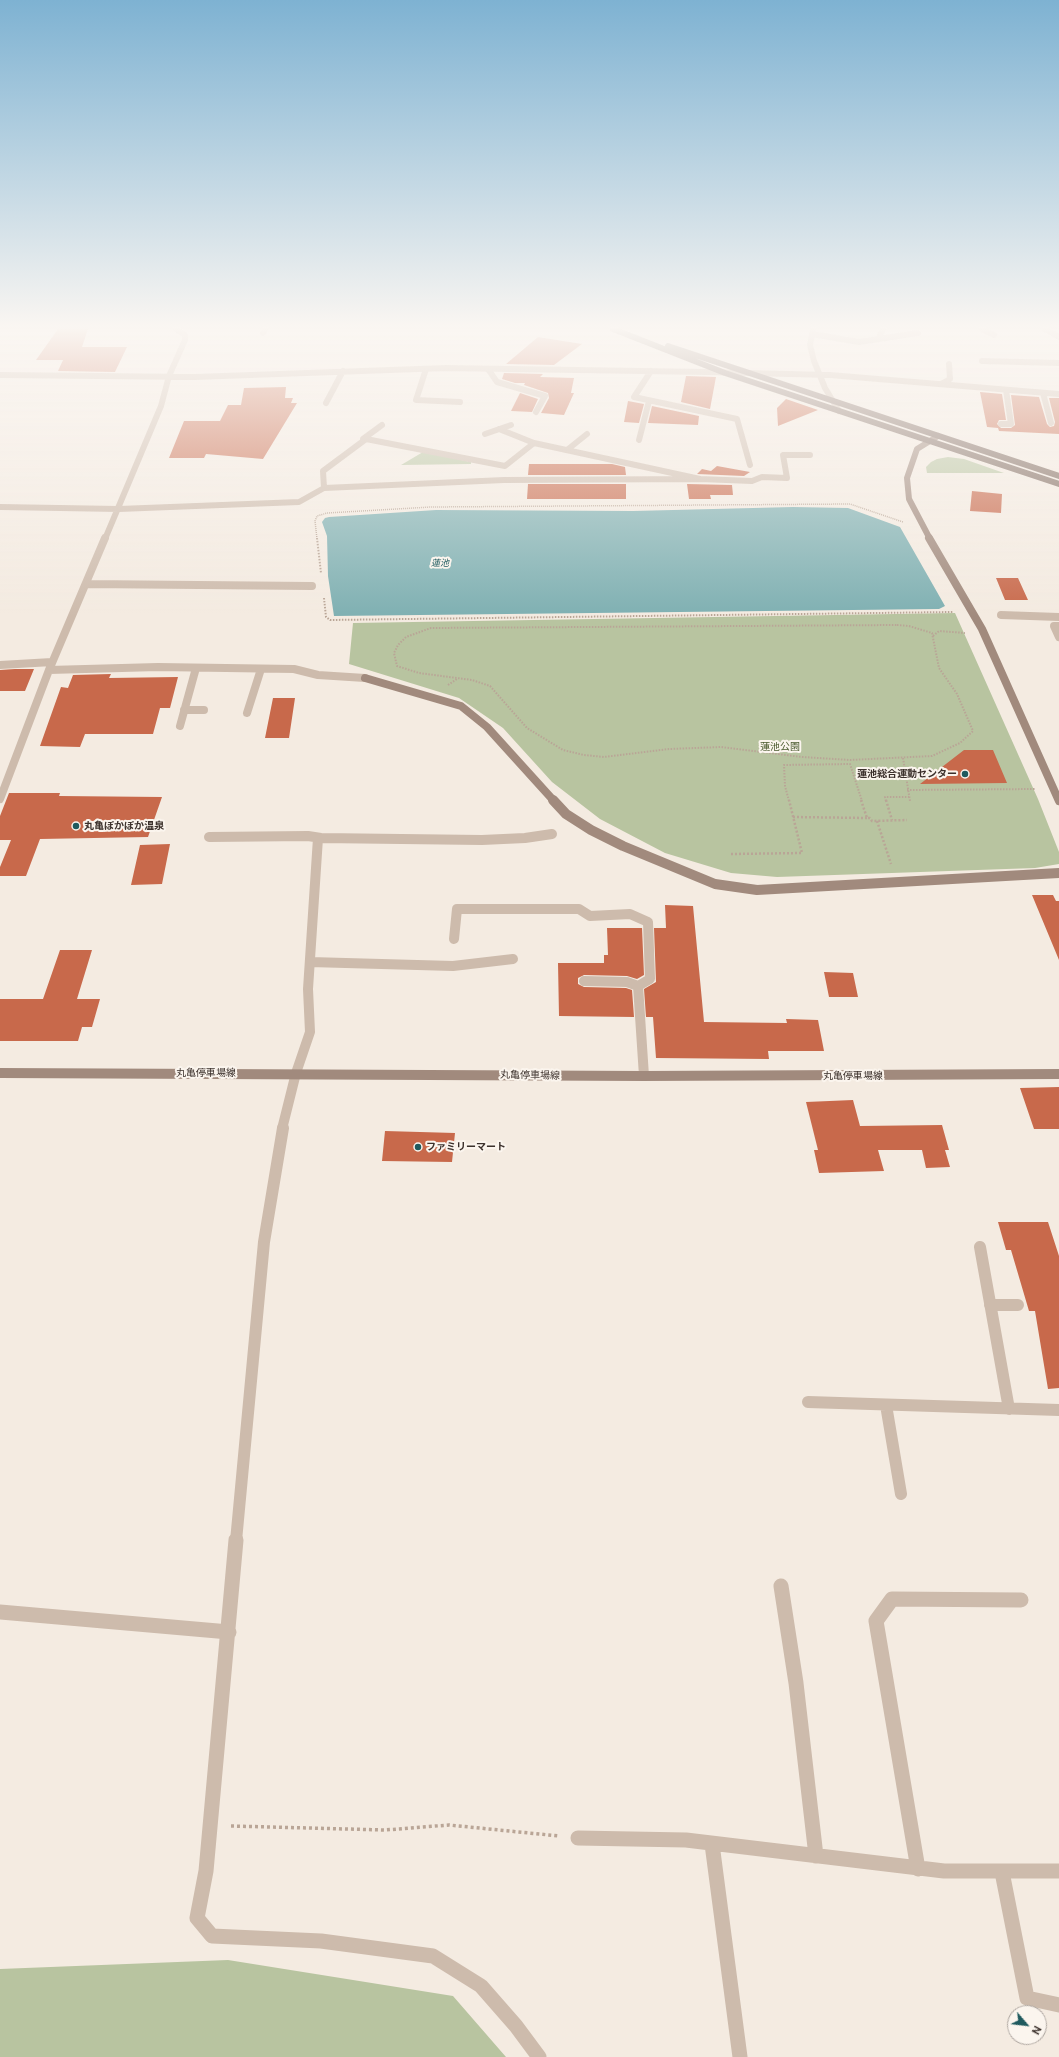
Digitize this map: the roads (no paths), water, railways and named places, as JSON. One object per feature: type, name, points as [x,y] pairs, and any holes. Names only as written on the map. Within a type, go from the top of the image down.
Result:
[{"type":"main road","points":[[881,425],[1059,484]]},
{"type":"main road","points":[[905,425],[1059,476]]},
{"type":"street","points":[[0,799],[50,666],[119,509],[153,425]]},
{"type":"street","points":[[366,439],[363,439],[382,425]]},
{"type":"street","points":[[485,434],[511,425]]},
{"type":"street","points":[[639,440],[643,425]]},
{"type":"street","points":[[739,425],[750,465]]},
{"type":"street","points":[[498,429],[534,444],[700,479]]},
{"type":"street","points":[[567,450],[588,434]]},
{"type":"street","points":[[938,436],[917,449],[913,457],[907,478],[909,499],[922,525],[982,629],[1059,801]]},
{"type":"street","points":[[324,488],[323,471],[366,439],[505,466],[534,444]]},
{"type":"street","points":[[0,508],[119,509],[299,502],[324,488],[504,480],[700,479],[752,481],[762,477],[787,478],[783,454],[810,455]]},
{"type":"street","points":[[504,480],[505,466]]},
{"type":"street","points":[[86,584],[312,586]]},
{"type":"street","points":[[1001,615],[1059,618]]},
{"type":"street","points":[[1059,626],[1054,626],[1059,637]]},
{"type":"street","points":[[0,665],[294,669],[318,675],[365,678],[460,706],[487,726],[566,814],[591,830],[623,846],[715,884],[734,888],[757,890],[1059,873]]},
{"type":"street","points":[[180,726],[196,668]]},
{"type":"street","points":[[247,713],[261,669]]},
{"type":"street","points":[[184,710],[204,710]]},
{"type":"street","points":[[209,837],[308,836],[318,838],[482,840],[525,838],[552,834]]},
{"type":"street","points":[[318,838],[308,989],[310,1032],[296,1073],[281,1135],[264,1242],[206,1871],[197,1918],[212,1936],[321,1941],[433,1956],[481,1986],[516,2026],[539,2057]]},
{"type":"street","points":[[454,939],[457,909],[579,909],[590,916],[630,914],[648,922],[650,979],[638,986]]},
{"type":"street","points":[[310,962],[453,966],[513,959]]},
{"type":"street","points":[[584,981],[627,982],[638,986]]},
{"type":"street","points":[[638,986],[644,1076]]},
{"type":"street","name":"丸亀停車場線","points":[[0,1073],[296,1073],[644,1076],[1059,1074]]},
{"type":"street","points":[[980,1247],[1009,1409]]},
{"type":"street","points":[[990,1305],[1018,1305]]},
{"type":"street","points":[[808,1402],[1059,1410]]},
{"type":"street","points":[[886,1405],[901,1494]]},
{"type":"street","points":[[782,1586],[796,1684],[816,1856]]},
{"type":"street","points":[[918,1869],[876,1621],[892,1599],[1021,1600]]},
{"type":"street","points":[[0,1612],[228,1632]]},
{"type":"street","points":[[578,1838],[686,1840],[944,1871],[1059,1871]]},
{"type":"street","points":[[712,1844],[740,2057]]},
{"type":"street","points":[[1002,1872],[1027,1998],[1059,2005]]},
{"type":"water","name":"蓮池","points":[[793,507],[848,508],[900,527],[945,606],[939,609],[334,616],[328,576],[327,536],[322,522],[325,518],[329,517],[436,510],[633,511]]},
{"type":"place","name":"蓮池総合運動センター","points":[[965,774]]},
{"type":"place","name":"丸亀ぽかぽか温泉","points":[[76,826]]},
{"type":"place","name":"ファミリーマート","points":[[418,1147]]},
{"type":"park label","name":"蓮池公園","points":[[780,747]]}]
